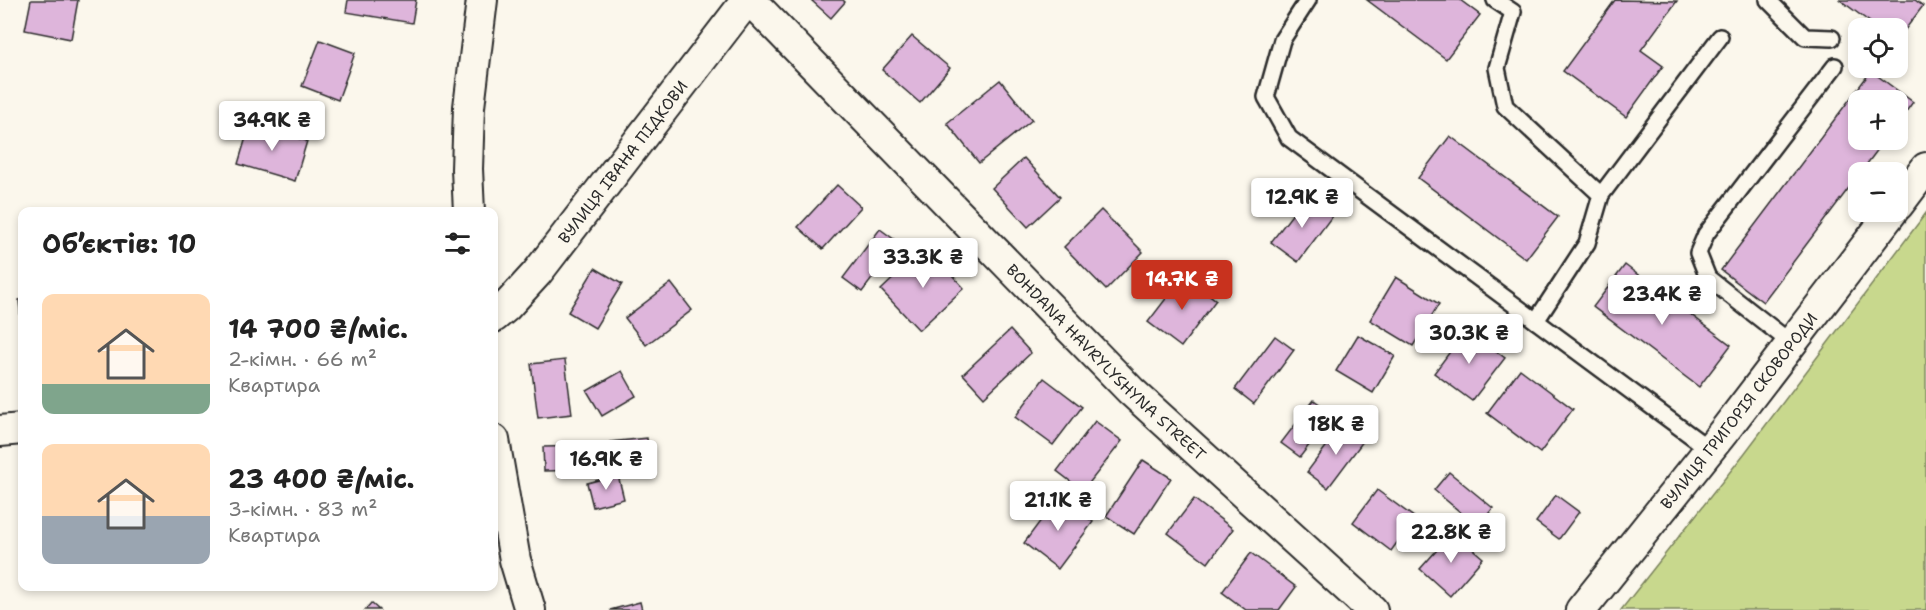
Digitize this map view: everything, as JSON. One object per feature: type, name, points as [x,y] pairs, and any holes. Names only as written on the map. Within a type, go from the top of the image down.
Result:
[{"type":"street","points":[[469,207],[467,169],[469,107],[482,0]]},
{"type":"street","name":"ВУЛИЦЯ ІВАНА ПІДКОВИ","points":[[498,313],[537,273],[749,0]]},
{"type":"street","name":"BOHDANA HAVRYLYSHYNA STREET","points":[[749,0],[1131,391],[1372,610]]},
{"type":"street","points":[[1908,192],[1926,168]]},
{"type":"street","name":"ВУЛИЦЯ ГРИГОРІЯ СКОВОРОДИ","points":[[1581,610],[1884,222]]},
{"type":"street","points":[[0,431],[18,429]]},
{"type":"street","points":[[498,463],[515,560],[530,610]]},
{"type":"lane","points":[[1308,0],[1282,40],[1266,97],[1289,138],[1709,449]]},
{"type":"lane","points":[[1495,0],[1513,12],[1497,69],[1505,106],[1601,195]]},
{"type":"lane","points":[[1768,0],[1805,37],[1832,38]]},
{"type":"lane","points":[[1536,321],[1587,243],[1601,195],[1720,37]]},
{"type":"lane","points":[[1791,343],[1708,278],[1698,253],[1706,234],[1835,66]]},
{"type":"green space","points":[[1926,213],[1926,610],[1621,610],[1744,454]]},
{"type":"building","points":[[31,0],[78,0],[71,39],[25,30]]},
{"type":"building","points":[[348,0],[416,0],[412,23],[346,12]]},
{"type":"building","points":[[811,0],[843,0],[845,2],[831,18]]},
{"type":"building","points":[[1367,0],[1460,0],[1480,15],[1446,59]]},
{"type":"building","points":[[1615,0],[1677,1],[1641,50],[1663,66],[1626,117],[1563,71]]},
{"type":"building","points":[[1840,0],[1915,0],[1923,6],[1908,26],[1908,18],[1864,18]]},
{"type":"building","points":[[912,36],[950,68],[920,103],[882,70]]},
{"type":"building","points":[[320,40],[355,53],[338,100],[302,86]]},
{"type":"building","points":[[1866,78],[1880,78],[1897,90],[1857,90]]},
{"type":"building","points":[[1000,80],[1032,120],[979,163],[947,123]]},
{"type":"building","points":[[1908,98],[1913,102],[1908,109]]},
{"type":"building","points":[[1848,102],[1848,150],[1877,150],[1868,162],[1848,162],[1848,189],[1763,302],[1721,270]]},
{"type":"building","points":[[250,124],[307,141],[295,181],[238,164]]},
{"type":"building","points":[[1450,136],[1558,217],[1526,259],[1418,178]]},
{"type":"building","points":[[1024,158],[1060,197],[1028,227],[992,188]]},
{"type":"building","points":[[837,185],[861,207],[823,249],[798,227]]},
{"type":"building","points":[[1307,195],[1333,215],[1298,262],[1271,242]]},
{"type":"building","points":[[1101,210],[1143,252],[1106,290],[1064,247]]},
{"type":"building","points":[[880,229],[899,243],[862,292],[843,278]]},
{"type":"building","points":[[926,247],[964,288],[919,330],[881,290]]},
{"type":"building","points":[[1625,265],[1731,345],[1699,387],[1593,307]]},
{"type":"building","points":[[595,268],[622,284],[595,328],[568,312]]},
{"type":"building","points":[[1184,275],[1216,300],[1181,347],[1148,322]]},
{"type":"building","points":[[1396,277],[1439,304],[1413,346],[1370,320]]},
{"type":"building","points":[[671,283],[692,310],[646,345],[625,318]]},
{"type":"building","points":[[1467,329],[1505,358],[1472,401],[1434,373]]},
{"type":"building","points":[[1010,330],[1031,353],[984,397],[963,374]]},
{"type":"building","points":[[1358,335],[1395,356],[1373,393],[1336,371]]},
{"type":"building","points":[[1275,336],[1294,350],[1254,404],[1235,389]]},
{"type":"building","points":[[565,360],[572,414],[538,418],[531,364]]},
{"type":"building","points":[[1520,369],[1573,409],[1540,453],[1487,413]]},
{"type":"building","points":[[622,371],[636,396],[602,416],[587,391]]},
{"type":"building","points":[[1044,378],[1082,407],[1053,445],[1015,417]]},
{"type":"building","points":[[1314,400],[1333,414],[1300,457],[1281,443]]},
{"type":"building","points":[[1095,421],[1122,441],[1083,491],[1057,471]]},
{"type":"building","points":[[1343,424],[1364,440],[1328,488],[1307,472]]},
{"type":"building","points":[[647,438],[649,457],[612,462],[610,442]]},
{"type":"building","points":[[589,446],[589,470],[544,471],[543,447]]},
{"type":"building","points":[[1143,460],[1171,478],[1134,534],[1106,516]]},
{"type":"building","points":[[1449,472],[1493,508],[1478,527],[1434,490]]},
{"type":"building","points":[[618,475],[624,499],[593,507],[587,483]]},
{"type":"building","points":[[1377,490],[1415,518],[1391,551],[1353,522]]},
{"type":"building","points":[[1556,495],[1579,512],[1559,539],[1536,522]]},
{"type":"building","points":[[1059,496],[1093,522],[1058,569],[1024,543]]},
{"type":"building","points":[[1194,499],[1233,529],[1208,563],[1168,533]]},
{"type":"building","points":[[1453,532],[1483,558],[1450,596],[1420,569]]},
{"type":"building","points":[[1251,553],[1296,587],[1279,610],[1246,610],[1222,592]]},
{"type":"building","points":[[640,602],[642,610],[610,610]]},
{"type":"building","points":[[371,603],[379,610],[365,610]]}]
